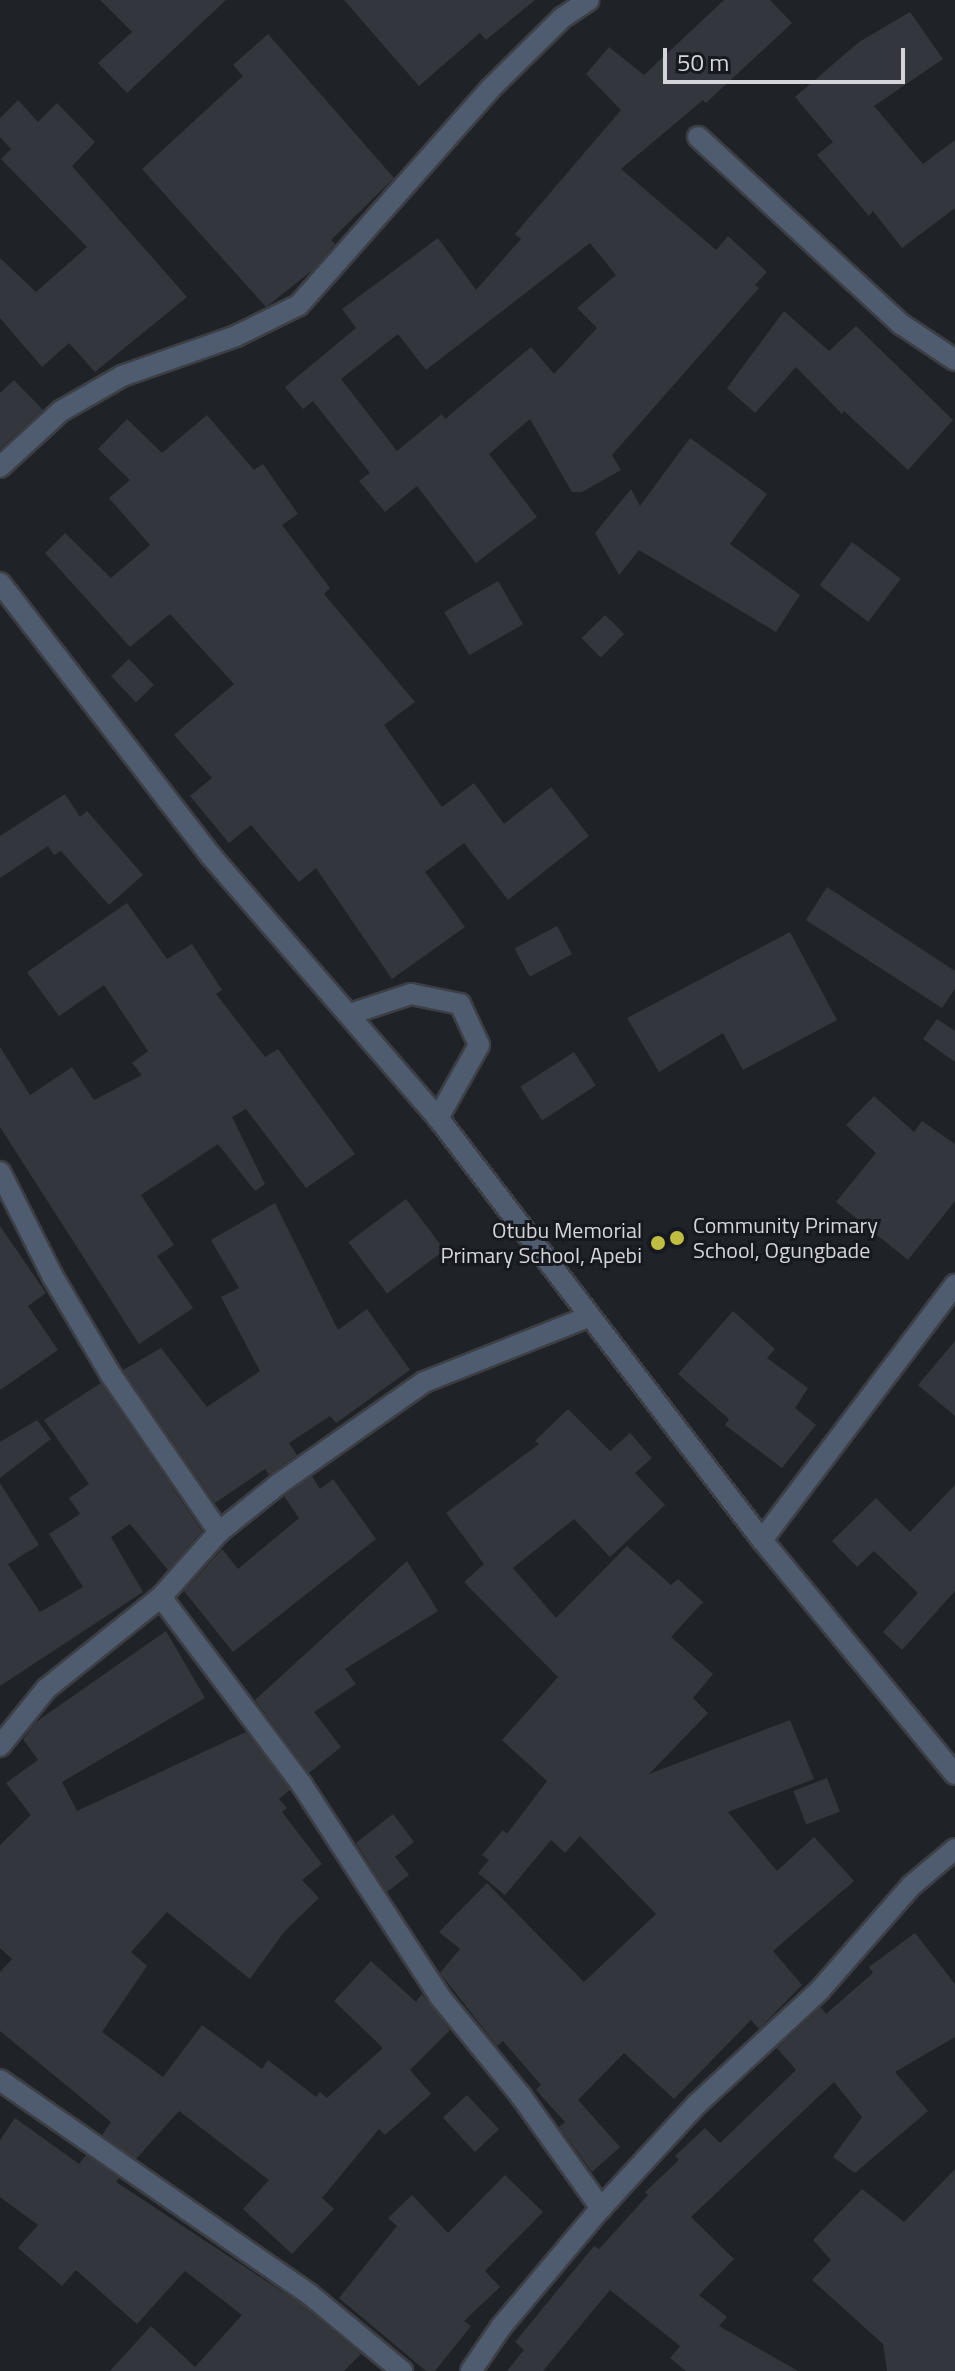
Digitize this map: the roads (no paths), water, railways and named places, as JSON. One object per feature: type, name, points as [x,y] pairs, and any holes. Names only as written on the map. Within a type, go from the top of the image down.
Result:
[{"type":"street","points":[[0,467],[61,411],[122,376],[236,336],[299,305],[490,89],[562,18],[589,0]]},
{"type":"street","points":[[698,137],[901,324],[955,360]]},
{"type":"street","points":[[0,583],[211,856],[438,1118],[762,1540],[955,1774]]},
{"type":"street","points":[[350,1014],[411,994],[460,1004],[479,1045],[438,1118]]},
{"type":"street","points":[[0,1172],[53,1277],[111,1375],[219,1532]]},
{"type":"street","points":[[762,1540],[955,1285]]},
{"type":"street","points":[[0,1746],[46,1689],[161,1597],[219,1532],[424,1382],[588,1317]]},
{"type":"street","points":[[161,1597],[302,1785],[440,1997],[521,2096],[601,2208]]},
{"type":"street","points":[[471,2371],[501,2327],[601,2208],[697,2104],[820,1990],[911,1886],[955,1849]]},
{"type":"street","points":[[0,2080],[309,2294],[402,2371]]},
{"type":"place","name":"Community Primary School, Ogungbade","points":[[677,1238]]},
{"type":"place","name":"Otubu Memorial Primary School, Apebi","points":[[658,1243]]}]
